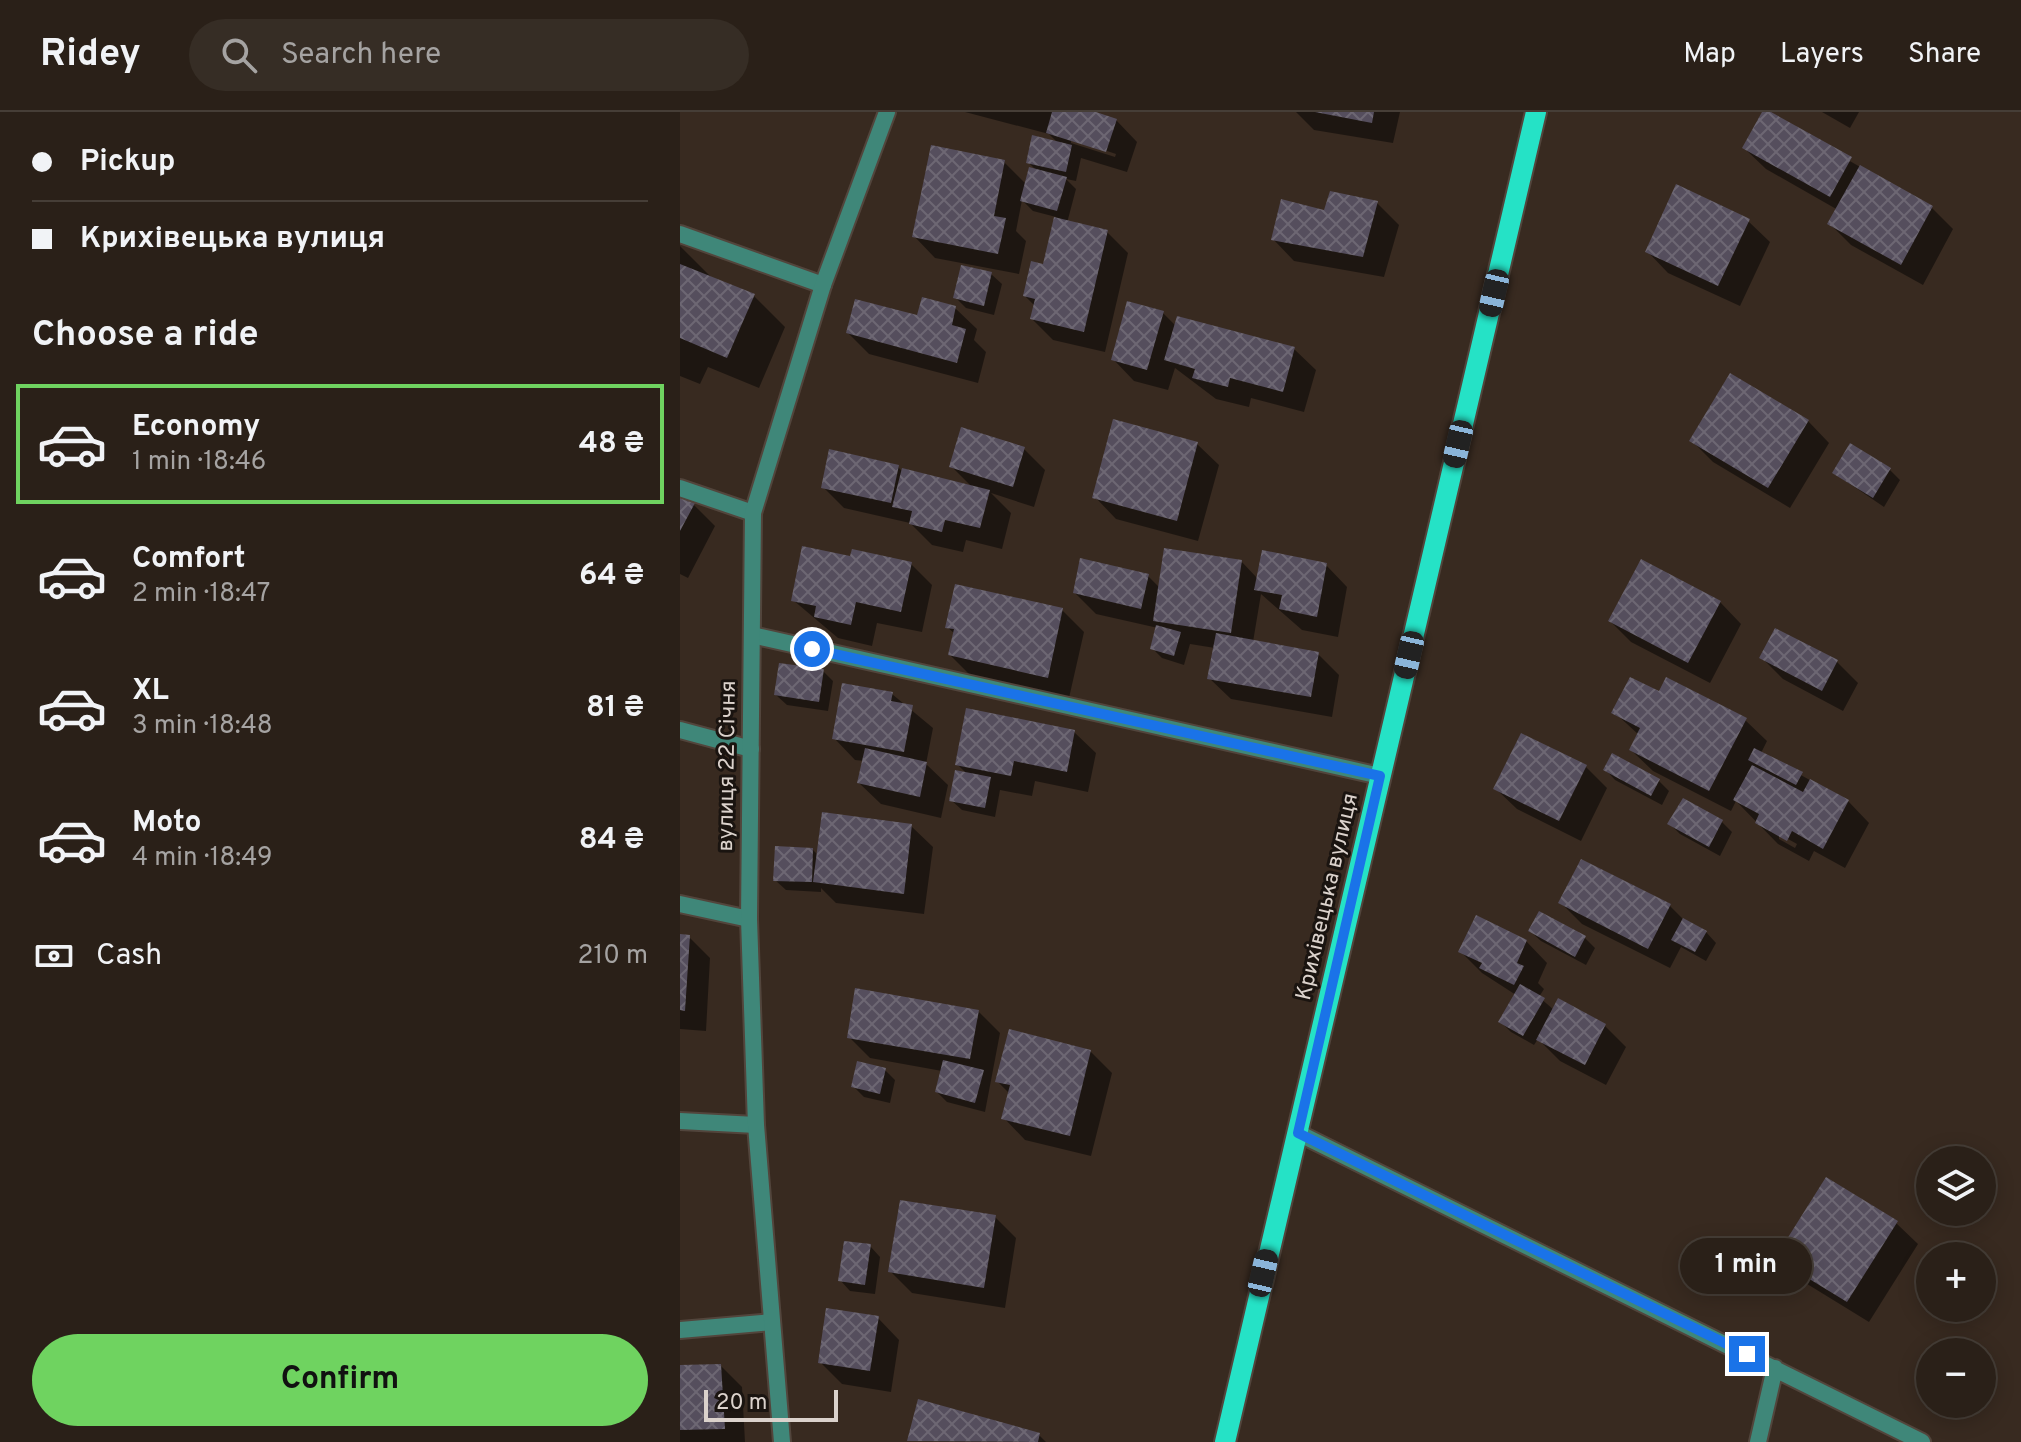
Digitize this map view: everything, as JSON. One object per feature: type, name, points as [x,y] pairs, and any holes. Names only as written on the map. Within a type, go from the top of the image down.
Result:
[{"type":"main road","name":"Крихівецька вулиця","points":[[1225,1442],[1536,112]]},
{"type":"street","name":"вулиця 22 Січня","points":[[782,1442],[756,1125],[749,919],[753,513],[823,285],[887,112]]},
{"type":"street","points":[[680,234],[823,285]]},
{"type":"street","points":[[680,488],[753,513]]},
{"type":"street","points":[[752,635],[1380,776]]},
{"type":"street","points":[[680,730],[751,749]]},
{"type":"street","points":[[680,904],[749,919]]},
{"type":"street","points":[[680,1121],[756,1125]]},
{"type":"street","points":[[1298,1133],[1922,1442]]},
{"type":"street","points":[[680,1330],[772,1322]]},
{"type":"street","points":[[1758,1442],[1775,1368]]},
{"type":"building","points":[[1052,112],[1096,112],[1117,119],[1106,152],[1046,133]]},
{"type":"building","points":[[1315,112],[1374,112],[1372,123]]},
{"type":"building","points":[[1762,112],[1771,112],[1852,157],[1830,197],[1742,148]]},
{"type":"building","points":[[1032,135],[1072,145],[1066,172],[1026,163]]},
{"type":"building","points":[[931,145],[1005,160],[994,216],[1006,218],[998,254],[912,237]]},
{"type":"building","points":[[1860,165],[1933,206],[1901,265],[1827,224]]},
{"type":"building","points":[[1029,167],[1067,177],[1057,211],[1020,201]]},
{"type":"building","points":[[1676,184],[1750,219],[1718,286],[1645,252]]},
{"type":"building","points":[[1330,191],[1378,201],[1363,257],[1271,240],[1281,199],[1324,210]]},
{"type":"building","points":[[1054,217],[1108,230],[1084,332],[1030,319],[1035,299],[1023,296],[1031,261],[1043,264]]},
{"type":"building","points":[[680,264],[755,294],[727,358],[680,338]]},
{"type":"building","points":[[961,265],[992,272],[984,306],[953,298]]},
{"type":"building","points":[[922,297],[956,306],[952,325],[966,329],[957,363],[846,333],[855,299],[917,315]]},
{"type":"building","points":[[1127,301],[1164,311],[1147,370],[1111,360]]},
{"type":"building","points":[[1177,316],[1295,347],[1283,392],[1230,378],[1228,387],[1192,378],[1195,369],[1164,360]]},
{"type":"building","points":[[1730,373],[1809,420],[1768,488],[1689,441]]},
{"type":"building","points":[[1113,419],[1198,442],[1177,521],[1092,498]]},
{"type":"building","points":[[961,427],[1025,447],[1013,487],[949,467]]},
{"type":"building","points":[[1850,443],[1891,468],[1873,498],[1832,473]]},
{"type":"building","points":[[829,449],[899,465],[891,503],[821,488]]},
{"type":"building","points":[[902,468],[990,490],[980,528],[945,520],[942,532],[909,524],[912,511],[892,507]]},
{"type":"building","points":[[680,496],[695,503],[680,531]]},
{"type":"building","points":[[802,546],[850,556],[852,549],[912,562],[901,612],[856,602],[851,625],[814,617],[816,606],[791,601]]},
{"type":"building","points":[[1164,548],[1242,560],[1231,633],[1153,621]]},
{"type":"building","points":[[1262,550],[1327,563],[1317,617],[1279,609],[1282,595],[1254,590]]},
{"type":"building","points":[[1080,558],[1149,574],[1141,609],[1073,593]]},
{"type":"building","points":[[1641,559],[1721,601],[1688,663],[1608,621]]},
{"type":"building","points":[[955,584],[1063,608],[1048,678],[948,655],[954,629],[945,628]]},
{"type":"building","points":[[1156,625],[1181,632],[1174,656],[1150,649]]},
{"type":"building","points":[[1775,628],[1838,660],[1822,691],[1759,658]]},
{"type":"building","points":[[1216,633],[1319,652],[1311,697],[1207,679]]},
{"type":"building","points":[[779,663],[824,669],[819,702],[774,695]]},
{"type":"building","points":[[1630,677],[1659,691],[1666,677],[1747,718],[1709,791],[1629,750],[1640,728],[1611,713]]},
{"type":"building","points":[[842,683],[893,692],[891,701],[913,705],[904,752],[832,739]]},
{"type":"building","points":[[966,708],[1075,730],[1067,772],[1014,761],[1011,776],[955,765]]},
{"type":"building","points":[[1521,733],[1587,765],[1559,821],[1493,789]]},
{"type":"building","points":[[865,748],[927,762],[920,797],[857,783]]},
{"type":"building","points":[[1754,748],[1803,772],[1796,785],[1748,760]]},
{"type":"building","points":[[1612,753],[1660,779],[1651,796],[1603,770]]},
{"type":"building","points":[[1752,765],[1803,792],[1810,779],[1849,800],[1823,849],[1792,831],[1787,841],[1755,823],[1759,814],[1733,800]]},
{"type":"building","points":[[955,770],[991,777],[985,808],[949,801]]},
{"type":"building","points":[[1683,798],[1723,820],[1709,847],[1667,824]]},
{"type":"building","points":[[822,812],[912,824],[904,894],[813,882]]},
{"type":"building","points":[[775,846],[813,848],[812,882],[773,881]]},
{"type":"building","points":[[1581,859],[1671,904],[1648,949],[1558,903]]},
{"type":"building","points":[[1539,911],[1586,936],[1575,957],[1528,931]]},
{"type":"building","points":[[1476,915],[1527,940],[1517,963],[1524,966],[1514,985],[1479,968],[1482,963],[1458,952]]},
{"type":"building","points":[[1683,918],[1707,931],[1695,952],[1671,940]]},
{"type":"building","points":[[680,934],[690,935],[685,1011],[680,1010]]},
{"type":"building","points":[[1520,984],[1545,998],[1523,1036],[1498,1022]]},
{"type":"building","points":[[855,988],[979,1010],[970,1059],[847,1038]]},
{"type":"building","points":[[1558,998],[1606,1024],[1585,1065],[1536,1040]]},
{"type":"building","points":[[1009,1029],[1091,1050],[1070,1136],[1001,1119],[1010,1085],[995,1082]]},
{"type":"building","points":[[943,1060],[984,1070],[975,1103],[935,1092]]},
{"type":"building","points":[[857,1061],[886,1068],[880,1094],[851,1087]]},
{"type":"building","points":[[1826,1177],[1898,1221],[1847,1302],[1775,1258]]},
{"type":"building","points":[[900,1200],[996,1215],[984,1288],[888,1272]]},
{"type":"building","points":[[844,1241],[871,1244],[865,1285],[838,1281]]},
{"type":"building","points":[[826,1308],[879,1316],[870,1371],[818,1363]]},
{"type":"building","points":[[721,1364],[725,1429],[680,1430],[680,1365]]},
{"type":"building","points":[[918,1399],[1040,1433],[1038,1442],[907,1441]]},
{"type":"route","points":[[812,649],[1380,776],[1298,1133],[1747,1354]]}]
